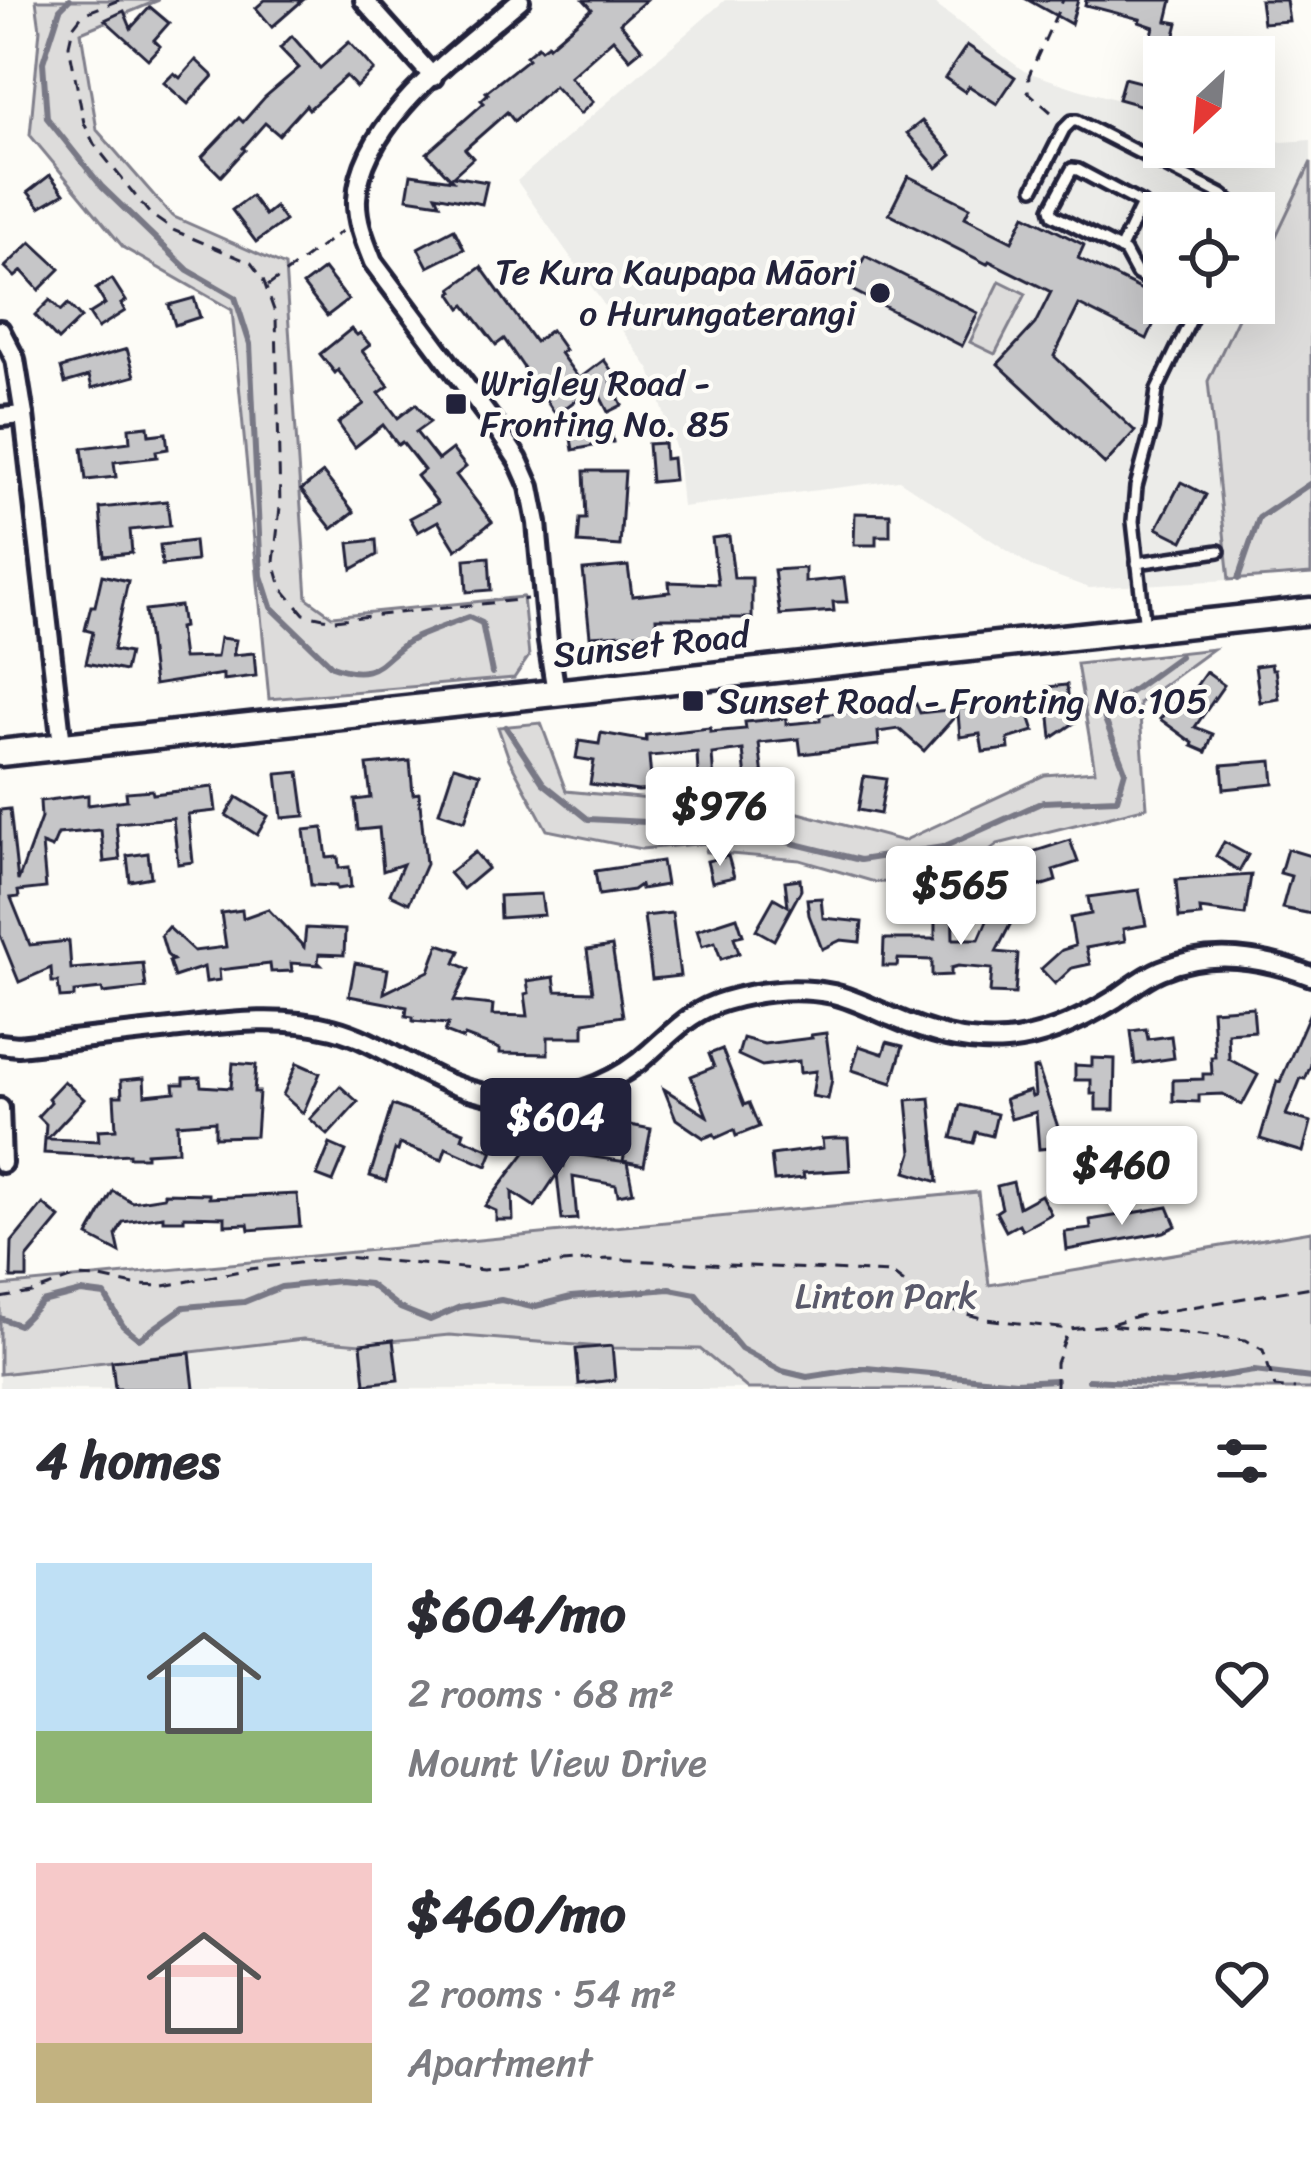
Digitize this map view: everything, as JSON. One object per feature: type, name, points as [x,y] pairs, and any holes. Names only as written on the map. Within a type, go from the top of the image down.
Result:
[{"type":"main road","name":"Sunset Road","points":[[0,753],[1311,611]]},
{"type":"street","points":[[364,0],[433,77]]},
{"type":"street","points":[[520,0],[394,114],[374,141],[357,200],[373,262],[497,428],[530,488],[556,692]]},
{"type":"street","points":[[0,330],[15,359],[24,415],[62,745]]},
{"type":"street","points":[[0,418],[24,415]]},
{"type":"street","points":[[0,1045],[257,1020],[297,1022],[358,1038],[471,1091],[535,1099],[568,1096],[618,1076],[697,1012],[777,991],[831,994],[927,1031],[992,1041],[1026,1038],[1062,1026],[1159,971],[1207,958],[1256,959],[1311,976]]},
{"type":"street","points":[[0,1108],[2,1163]]},
{"type":"lane","points":[[1034,188],[1064,129],[1077,121],[1216,192]]},
{"type":"lane","points":[[1120,250],[1142,204],[1072,170],[1052,213],[1120,250],[1143,276]]},
{"type":"lane","points":[[1145,628],[1133,521],[1136,487],[1155,400],[1186,324]]},
{"type":"lane","points":[[1137,563],[1220,551]]},
{"type":"path","points":[[119,0],[82,14],[69,45],[84,123],[94,144],[150,214],[172,230],[251,263],[276,316],[280,507],[274,562],[281,587],[304,614],[334,620],[544,597]]},
{"type":"path","points":[[1051,112],[1028,92],[1029,75],[1064,0]]},
{"type":"path","points":[[266,287],[338,232],[361,224]]},
{"type":"path","points":[[0,1298],[76,1277],[164,1286],[345,1257],[483,1270],[608,1259],[891,1273],[920,1295],[960,1314],[1068,1329],[1109,1325],[1246,1340],[1266,1355],[1275,1388],[1295,1389]]},
{"type":"path","points":[[1109,1325],[1137,1316],[1311,1287]]},
{"type":"path","points":[[1056,1389],[1056,1363],[1068,1329]]},
{"type":"shaded area","name":"Te Kura Kaupapa Māori o Hurungaterangi","points":[[725,0],[929,0],[1024,71],[1143,106],[1143,168],[1275,168],[1275,140],[1311,140],[1311,162],[1275,238],[1275,192],[1143,192],[1143,324],[1235,324],[1208,381],[1229,580],[1089,588],[1034,568],[899,480],[682,507],[677,453],[650,370],[517,181]]},
{"type":"shaded area","points":[[449,1335],[614,1348],[700,1349],[748,1389],[0,1389],[0,1374],[303,1339],[361,1344]]},
{"type":"green space","points":[[36,0],[159,0],[81,32],[97,130],[172,216],[285,266],[307,598],[332,616],[523,597],[529,656],[514,678],[269,699],[232,310],[124,248],[30,135],[40,29]]},
{"type":"green space","points":[[1311,162],[1311,574],[1229,580],[1208,381],[1235,324],[1275,324],[1275,238]]},
{"type":"green space","points":[[1000,281],[1026,294],[995,354],[970,342]]},
{"type":"green space","points":[[1213,649],[1139,703],[1147,807],[998,844],[946,883],[875,882],[800,860],[706,852],[708,843],[641,849],[547,830],[509,759],[498,727],[541,723],[566,791],[799,813],[903,841],[1045,775],[1095,771],[1077,664]]},
{"type":"green space","name":"Linton Park","points":[[978,1192],[989,1285],[1311,1231],[1311,1389],[748,1389],[700,1349],[614,1348],[449,1335],[361,1344],[303,1339],[0,1374],[0,1286]]},
{"type":"building","points":[[265,0],[303,0],[272,27],[256,8]]},
{"type":"building","points":[[584,0],[646,0],[620,23],[642,49],[630,59],[613,39],[570,77],[593,102],[580,114],[554,86],[514,121],[507,112],[465,149],[473,158],[453,176],[487,182],[482,204],[436,195],[440,203],[407,198],[411,174],[452,180],[427,153],[484,103],[486,92],[526,56],[538,46],[549,46],[592,9]]},
{"type":"building","points":[[1028,0],[1078,0],[1071,24]]},
{"type":"building","points":[[1086,0],[1172,0],[1167,21],[1178,23],[1175,36],[1152,36],[1154,27],[1140,19],[1085,5]]},
{"type":"building","points":[[1260,0],[1286,0],[1289,21],[1263,23]]},
{"type":"building","points":[[150,7],[169,23],[154,40],[160,46],[148,59],[105,20],[124,11],[131,28]]},
{"type":"building","points":[[292,36],[320,68],[349,42],[374,70],[356,87],[346,76],[309,109],[306,105],[279,135],[265,123],[221,176],[202,157],[239,118],[243,122],[299,68],[280,48]]},
{"type":"building","points":[[967,45],[1015,77],[997,104],[945,78]]},
{"type":"building","points":[[196,60],[213,76],[188,104],[164,83],[174,73],[180,78]]},
{"type":"building","points":[[1124,78],[1143,83],[1143,106],[1118,99]]},
{"type":"building","points":[[922,121],[952,155],[937,168],[907,133]]},
{"type":"building","points":[[50,175],[64,193],[40,207],[28,192]]},
{"type":"building","points":[[908,176],[970,207],[965,217],[1012,241],[1025,215],[1084,245],[1078,258],[1143,290],[1143,324],[1154,324],[1147,339],[1079,305],[1054,356],[1135,431],[1105,464],[998,364],[1035,324],[1051,292],[889,214]]},
{"type":"building","points":[[251,196],[265,215],[275,207],[285,221],[256,242],[232,210]]},
{"type":"building","points":[[454,229],[464,249],[428,267],[418,248]]},
{"type":"building","points":[[31,242],[60,269],[39,290],[22,271],[15,277],[5,267]]},
{"type":"building","points":[[865,256],[978,313],[962,346],[848,288]]},
{"type":"building","points":[[481,267],[535,342],[551,330],[579,379],[604,360],[614,374],[609,377],[622,405],[608,412],[595,386],[554,412],[504,339],[496,345],[451,293]]},
{"type":"building","points":[[324,269],[348,300],[327,316],[303,285]]},
{"type":"building","points":[[112,279],[126,301],[121,304],[125,311],[98,328],[89,314],[105,304],[96,289]]},
{"type":"building","points":[[194,298],[200,317],[175,325],[169,305]]},
{"type":"building","points":[[50,300],[61,311],[68,304],[81,318],[58,340],[35,315]]},
{"type":"building","points":[[351,329],[370,345],[362,351],[389,386],[379,393],[398,418],[416,404],[430,422],[416,432],[438,460],[452,449],[466,467],[456,475],[492,522],[456,550],[438,521],[418,532],[410,518],[438,503],[417,476],[424,470],[402,442],[398,445],[383,425],[355,447],[338,423],[364,404],[320,354]]},
{"type":"building","points":[[127,349],[135,376],[92,388],[89,376],[65,383],[61,368]]},
{"type":"building","points":[[609,420],[613,442],[573,450],[569,427]]},
{"type":"building","points":[[148,426],[149,435],[166,433],[168,449],[156,451],[157,457],[114,462],[116,477],[86,480],[82,448],[130,442],[129,428]]},
{"type":"building","points":[[664,443],[665,459],[672,458],[674,480],[651,482],[648,444]]},
{"type":"building","points":[[584,471],[625,471],[620,546],[578,543],[580,519],[586,519]]},
{"type":"building","points":[[323,473],[354,512],[332,529],[301,490]]},
{"type":"building","points":[[1181,482],[1206,495],[1183,541],[1157,528]]},
{"type":"building","points":[[167,501],[170,526],[130,530],[132,553],[104,556],[100,508]]},
{"type":"building","points":[[855,513],[890,514],[890,536],[876,536],[876,545],[854,545]]},
{"type":"building","points":[[729,536],[734,578],[752,578],[752,618],[656,618],[657,632],[590,636],[583,570],[628,566],[632,596],[670,592],[669,582],[718,584],[712,538]]},
{"type":"building","points":[[376,540],[377,555],[352,569],[349,543]]},
{"type":"building","points":[[194,541],[196,561],[162,565],[160,545]]},
{"type":"building","points":[[489,557],[491,590],[467,592],[465,559]]},
{"type":"building","points":[[805,568],[805,582],[844,578],[847,602],[833,602],[834,611],[780,615],[774,570]]},
{"type":"building","points":[[102,575],[128,581],[113,650],[129,653],[125,671],[86,663],[93,632],[85,630]]},
{"type":"building","points":[[180,606],[183,658],[217,657],[220,638],[236,640],[233,655],[254,653],[256,676],[223,680],[223,674],[154,685],[145,610]]},
{"type":"building","points":[[1271,664],[1279,699],[1260,702],[1255,666]]},
{"type":"building","points":[[1206,672],[1224,685],[1195,727],[1213,734],[1206,752],[1160,719],[1176,701],[1182,706]]},
{"type":"building","points":[[1067,685],[1069,703],[1080,719],[1052,738],[1047,687]]},
{"type":"building","points":[[1022,694],[1034,731],[1008,739],[1009,749],[983,752],[980,734],[960,737],[958,713],[924,751],[899,729],[878,732],[879,745],[801,754],[799,739],[759,743],[763,777],[746,779],[743,750],[712,754],[715,796],[699,796],[697,752],[649,756],[652,790],[638,791],[590,784],[594,761],[576,758],[579,741],[599,744],[601,733],[646,741],[646,735],[746,729],[745,722],[820,721],[820,715],[885,708],[886,715],[916,704],[920,713],[967,708],[966,703],[980,701],[981,706]]},
{"type":"building","points":[[410,761],[413,794],[419,793],[426,864],[409,903],[390,894],[403,864],[383,871],[379,828],[358,830],[355,800],[371,798],[367,765]]},
{"type":"building","points":[[1272,761],[1274,784],[1224,789],[1222,765]]},
{"type":"building","points":[[454,766],[480,774],[465,821],[439,812]]},
{"type":"building","points":[[299,772],[305,816],[282,818],[277,774]]},
{"type":"building","points":[[864,776],[886,779],[880,814],[858,810]]},
{"type":"building","points":[[213,787],[216,811],[188,814],[193,862],[178,864],[173,818],[116,823],[120,860],[104,862],[101,830],[58,834],[52,848],[42,844],[46,888],[18,891],[19,897],[11,898],[30,945],[69,941],[71,969],[143,963],[146,988],[74,992],[74,997],[60,998],[51,968],[19,982],[0,935],[0,810],[10,809],[18,881],[41,818],[40,801],[88,795],[88,805],[127,800],[126,792]]},
{"type":"building","points":[[237,797],[268,816],[257,835],[226,815]]},
{"type":"building","points":[[323,828],[327,858],[338,857],[339,868],[349,867],[351,887],[311,885],[304,830]]},
{"type":"building","points":[[1070,840],[1078,862],[1053,870],[1056,881],[1033,888],[1028,871],[987,883],[982,865]]},
{"type":"building","points":[[1224,842],[1248,855],[1239,871],[1216,856]]},
{"type":"building","points":[[1287,849],[1311,856],[1311,914],[1282,908],[1291,876],[1280,873]]},
{"type":"building","points":[[475,852],[488,868],[463,889],[449,873]]},
{"type":"building","points":[[148,853],[151,877],[130,881],[127,856]]},
{"type":"building","points":[[728,856],[734,877],[712,882],[707,861]]},
{"type":"building","points":[[662,861],[666,885],[641,889],[640,885],[599,895],[595,871]]},
{"type":"building","points":[[1251,875],[1245,915],[1200,909],[1201,916],[1179,918],[1176,880]]},
{"type":"building","points":[[800,879],[801,890],[774,940],[756,930],[774,898],[788,906],[785,881]]},
{"type":"building","points":[[1139,890],[1146,925],[1123,929],[1125,941],[1086,948],[1090,964],[1072,968],[1055,984],[1041,969],[1062,950],[1075,946],[1070,918],[1091,914],[1088,897]]},
{"type":"building","points":[[541,894],[544,915],[500,918],[499,896]]},
{"type":"building","points":[[935,895],[952,895],[953,939],[979,939],[993,907],[1014,917],[996,952],[1018,954],[1015,994],[990,993],[992,969],[958,966],[951,968],[951,975],[932,976],[932,960],[898,959],[897,966],[883,966],[884,939],[935,939]]},
{"type":"building","points":[[821,898],[823,918],[862,922],[860,942],[841,940],[822,949],[807,899]]},
{"type":"building","points":[[268,909],[304,947],[306,928],[345,930],[344,955],[319,954],[321,965],[291,963],[292,971],[271,972],[270,964],[219,970],[220,980],[206,982],[204,967],[174,977],[169,961],[173,960],[161,935],[168,927],[194,951],[226,947],[221,913],[242,910],[243,918]]},
{"type":"building","points":[[672,913],[680,976],[652,979],[644,916]]},
{"type":"building","points":[[737,917],[743,935],[734,937],[739,953],[721,959],[715,942],[702,946],[697,930]]},
{"type":"building","points":[[439,944],[460,951],[455,963],[469,969],[454,1001],[493,1005],[492,1015],[528,1016],[527,981],[554,977],[556,991],[593,992],[587,950],[612,946],[623,1016],[584,1022],[584,1037],[548,1037],[548,1054],[500,1053],[500,1049],[445,1032],[448,1024],[413,1021],[406,1016],[407,1007],[349,996],[355,963],[388,969],[384,993],[429,971]]},
{"type":"building","points":[[1253,1007],[1255,1031],[1228,1033],[1229,1059],[1258,1075],[1242,1105],[1223,1094],[1199,1095],[1199,1102],[1173,1101],[1173,1080],[1212,1074],[1212,1010]]},
{"type":"building","points":[[1311,1010],[1311,1065],[1286,1115],[1311,1122],[1303,1152],[1260,1139],[1277,1081]]},
{"type":"building","points":[[1146,1029],[1148,1039],[1171,1036],[1174,1058],[1135,1064],[1131,1031]]},
{"type":"building","points":[[826,1033],[832,1079],[828,1099],[812,1096],[816,1071],[800,1073],[799,1061],[762,1066],[738,1055],[743,1038],[764,1044]]},
{"type":"building","points":[[887,1042],[903,1046],[892,1083],[852,1070],[859,1046],[883,1054]]},
{"type":"building","points":[[722,1049],[744,1105],[749,1103],[759,1127],[736,1136],[734,1130],[704,1138],[676,1119],[664,1089],[707,1116],[691,1076],[714,1067],[709,1054]]},
{"type":"building","points":[[1092,1058],[1115,1059],[1114,1110],[1096,1110],[1091,1080],[1075,1080],[1075,1065],[1092,1066]]},
{"type":"building","points":[[233,1063],[256,1065],[256,1136],[215,1137],[215,1121],[177,1124],[178,1151],[146,1153],[146,1157],[44,1153],[46,1124],[38,1116],[64,1081],[84,1099],[47,1139],[99,1141],[98,1130],[116,1129],[114,1096],[122,1096],[121,1080],[144,1078],[145,1095],[175,1092],[174,1084],[184,1084],[184,1078],[200,1077],[201,1086],[231,1088]]},
{"type":"building","points":[[297,1063],[320,1073],[303,1113],[283,1095]]},
{"type":"building","points":[[1038,1068],[1061,1147],[1039,1149],[1036,1112],[1011,1119],[1005,1099],[1030,1091],[1035,1096],[1033,1069]]},
{"type":"building","points":[[340,1086],[358,1102],[328,1135],[310,1119]]},
{"type":"building","points":[[930,1098],[938,1182],[906,1172],[912,1152],[907,1100]]},
{"type":"building","points":[[392,1105],[464,1132],[462,1138],[493,1151],[487,1166],[446,1148],[442,1160],[400,1144],[386,1181],[370,1176]]},
{"type":"building","points":[[960,1105],[997,1114],[992,1136],[976,1132],[973,1143],[952,1138]]},
{"type":"building","points":[[630,1125],[651,1129],[644,1165],[623,1161]]},
{"type":"building","points":[[848,1138],[850,1170],[803,1173],[804,1178],[774,1181],[771,1155],[823,1148],[822,1139]]},
{"type":"building","points":[[533,1142],[564,1166],[567,1153],[627,1162],[633,1192],[618,1195],[616,1185],[573,1177],[577,1219],[562,1220],[557,1174],[535,1207],[512,1192],[513,1220],[496,1220],[496,1211],[485,1206]]},
{"type":"building","points":[[330,1144],[346,1151],[333,1182],[317,1176]]},
{"type":"building","points":[[1157,1156],[1176,1192],[1158,1201],[1139,1166]]},
{"type":"building","points":[[1013,1182],[1019,1207],[1041,1195],[1051,1214],[1022,1230],[1019,1224],[1006,1231],[996,1212],[1002,1208],[997,1186]]},
{"type":"building","points":[[113,1191],[132,1202],[164,1197],[164,1193],[209,1194],[209,1198],[297,1194],[300,1226],[249,1230],[248,1224],[225,1225],[225,1217],[184,1216],[184,1220],[163,1220],[163,1216],[123,1222],[116,1235],[120,1253],[88,1236]]},
{"type":"building","points":[[43,1204],[60,1218],[27,1258],[27,1278],[11,1278],[12,1242]]},
{"type":"building","points":[[1168,1207],[1176,1226],[1164,1232],[1067,1250],[1065,1232],[1091,1229],[1090,1220]]},
{"type":"building","points":[[393,1340],[398,1380],[365,1384],[361,1344]]},
{"type":"building","points":[[612,1346],[615,1380],[579,1384],[576,1349]]},
{"type":"building","points":[[190,1353],[194,1389],[115,1389],[112,1361]]},
{"type":"waterway","points":[[69,0],[60,9],[43,62],[47,118],[102,187],[188,270],[235,297],[250,344],[261,576],[271,607],[332,666],[361,672],[379,665],[415,638],[469,617],[482,623],[492,673]]},
{"type":"waterway","points":[[1238,579],[1259,518],[1311,483]]},
{"type":"waterway","points":[[506,727],[543,783],[588,819],[723,826],[860,860],[943,847],[1043,802],[1117,799],[1125,771],[1101,709],[1180,656]]},
{"type":"waterway","points":[[0,1318],[19,1325],[42,1302],[81,1292],[105,1295],[123,1326],[139,1339],[184,1307],[244,1302],[281,1287],[339,1281],[369,1284],[400,1308],[430,1320],[460,1307],[501,1300],[532,1307],[571,1297],[670,1289],[696,1294],[741,1349],[782,1371],[807,1377],[866,1368],[1016,1382],[1056,1380]]},
{"type":"waterway","points":[[1089,1380],[1171,1384],[1254,1371],[1311,1378]]},
{"type":"place","name":"Te Kura Kaupapa Māori o Hurungaterangi","points":[[880,293]]},
{"type":"place","name":"Wrigley Road - Fronting No. 85","points":[[456,404]]},
{"type":"place","name":"Sunset Road - Fronting No.105","points":[[693,701]]}]
